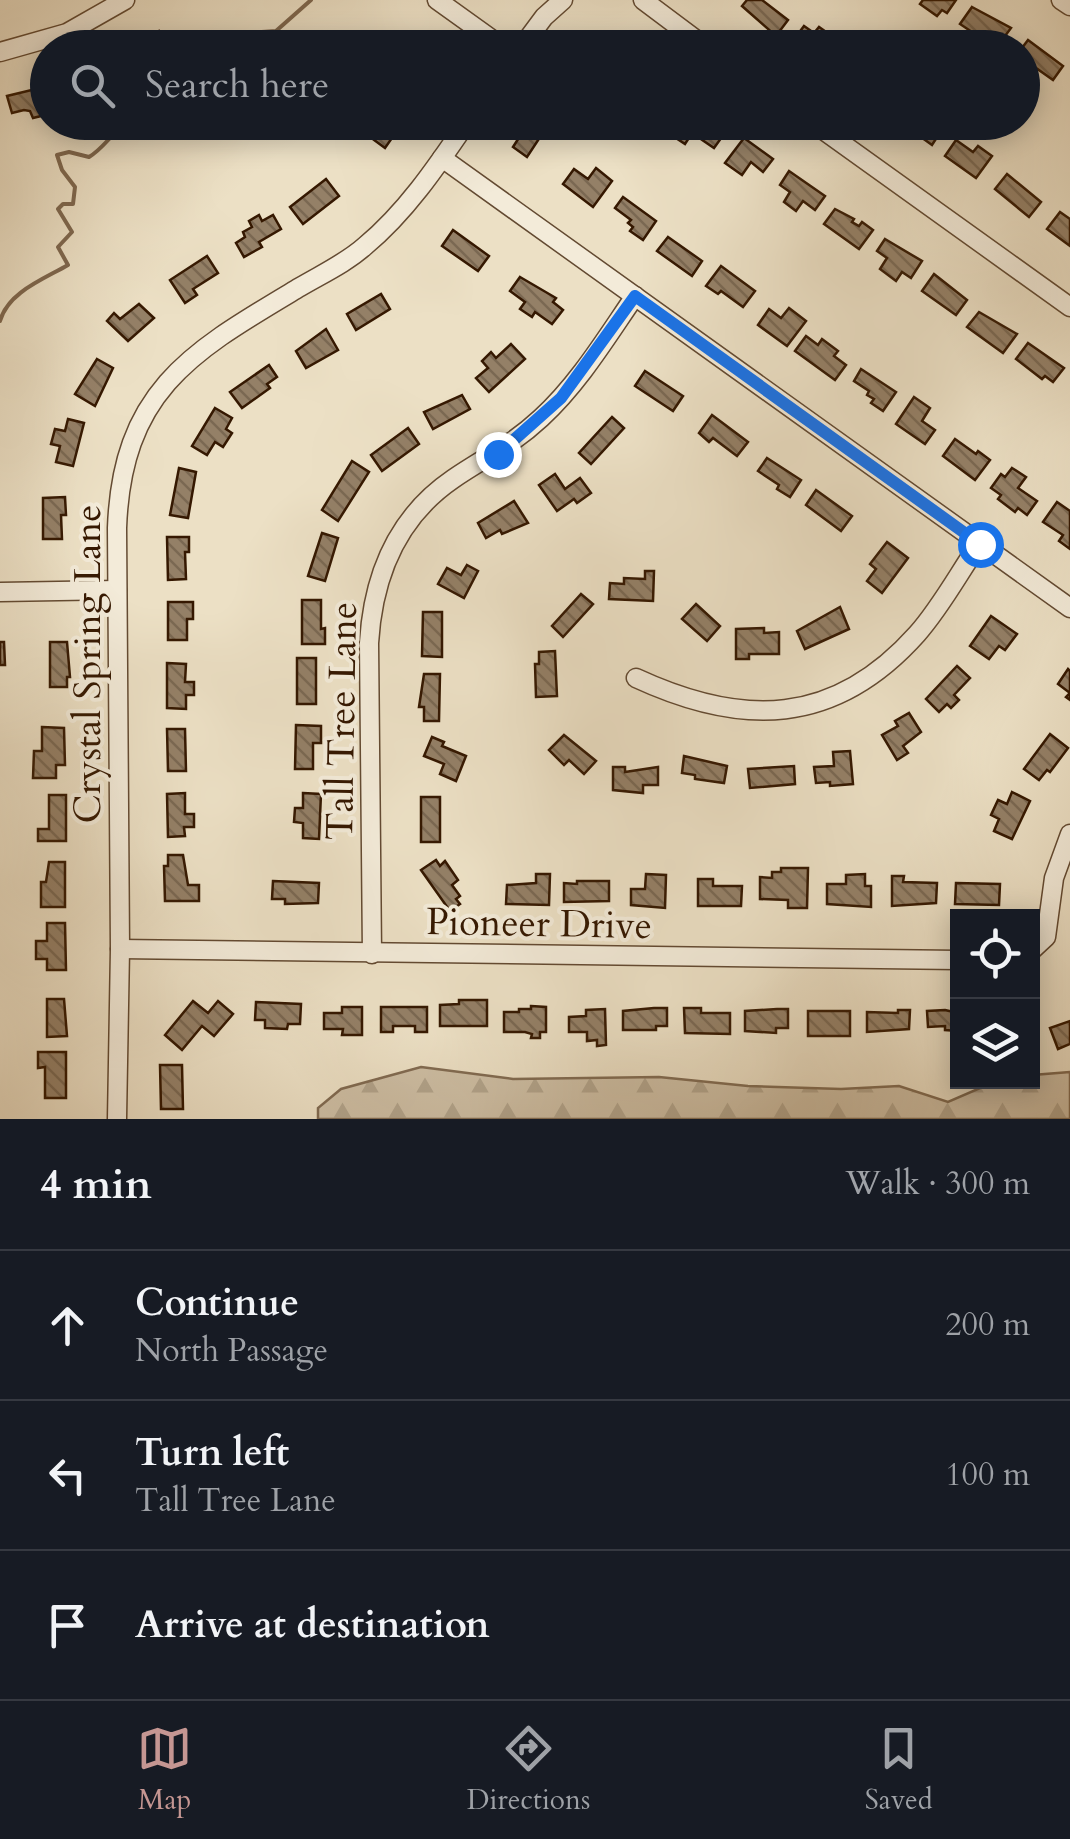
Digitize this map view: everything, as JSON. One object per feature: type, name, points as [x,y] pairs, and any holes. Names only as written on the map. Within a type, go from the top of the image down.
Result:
[{"type":"street","points":[[71,30],[125,0]]},
{"type":"street","points":[[438,0],[479,30]]},
{"type":"street","points":[[535,30],[563,0]]},
{"type":"street","points":[[643,0],[683,30]]},
{"type":"street","points":[[1062,0],[1070,6]]},
{"type":"street","points":[[0,52],[30,43]]},
{"type":"street","name":"Crystal Spring Lane","points":[[117,1119],[117,590],[122,476],[139,428],[167,382],[223,332],[364,247],[405,206],[455,140]]},
{"type":"street","points":[[837,140],[1070,307]]},
{"type":"street","points":[[442,158],[1070,608]]},
{"type":"street","name":"Tall Tree Lane","points":[[372,954],[369,643],[371,607],[381,570],[402,530],[431,495],[498,454],[561,398],[635,296]]},
{"type":"street","points":[[636,678],[677,697],[735,711],[783,711],[809,705],[860,681],[901,650],[920,631],[980,544]]},
{"type":"street","points":[[0,592],[117,590]]},
{"type":"street","points":[[1040,945],[1048,928],[1054,878],[1070,834]]},
{"type":"street","name":"Pioneer Drive","points":[[120,949],[950,960]]},
{"type":"green space","points":[[421,1067],[513,1079],[659,1077],[748,1086],[899,1086],[948,1102],[978,1089],[1040,1089],[1040,1074],[1070,1072],[1070,1119],[318,1119],[318,1108],[341,1089]]},
{"type":"building","points":[[747,0],[762,0],[788,20],[780,30],[769,30],[742,6]]},
{"type":"building","points":[[923,0],[956,0],[947,13],[942,10],[937,16],[920,4]]},
{"type":"building","points":[[972,7],[1011,28],[969,30],[960,24]]},
{"type":"building","points":[[1040,49],[1063,66],[1053,80],[1040,71]]},
{"type":"building","points":[[30,90],[30,111],[12,113],[7,96]]},
{"type":"building","points":[[374,140],[391,140],[385,148]]},
{"type":"building","points":[[517,140],[538,140],[527,157],[513,147]]},
{"type":"building","points":[[702,140],[720,140],[714,148]]},
{"type":"building","points":[[742,140],[773,159],[763,172],[751,162],[742,175],[725,163]]},
{"type":"building","points":[[956,140],[973,152],[978,146],[992,156],[976,178],[945,156]]},
{"type":"building","points":[[596,168],[612,181],[593,207],[563,184],[574,169],[588,179]]},
{"type":"building","points":[[789,171],[825,196],[815,210],[803,201],[796,211],[784,202],[790,192],[780,185]]},
{"type":"building","points":[[1007,174],[1041,202],[1029,217],[995,189]]},
{"type":"building","points":[[326,179],[339,196],[303,224],[290,207]]},
{"type":"building","points":[[623,197],[656,221],[643,240],[630,231],[631,220],[615,208]]},
{"type":"building","points":[[835,209],[859,226],[862,222],[873,230],[859,249],[824,224]]},
{"type":"building","points":[[1060,212],[1070,219],[1070,246],[1047,229]]},
{"type":"building","points":[[259,215],[262,221],[273,215],[281,229],[244,257],[236,243],[252,227],[249,221]]},
{"type":"building","points":[[453,230],[489,256],[478,271],[442,246]]},
{"type":"building","points":[[668,237],[702,261],[692,276],[657,251]]},
{"type":"building","points":[[885,239],[922,261],[911,278],[902,272],[896,281],[880,269],[887,258],[877,251]]},
{"type":"building","points":[[207,256],[218,273],[193,289],[197,295],[185,303],[170,280]]},
{"type":"building","points":[[721,266],[755,291],[743,307],[721,291],[718,294],[706,286]]},
{"type":"building","points":[[934,274],[967,300],[956,315],[922,291]]},
{"type":"building","points":[[520,277],[556,298],[553,302],[563,310],[552,324],[535,312],[532,317],[520,309],[525,302],[510,291]]},
{"type":"building","points":[[381,294],[390,309],[356,330],[347,314]]},
{"type":"building","points":[[139,304],[154,318],[128,341],[107,321],[114,313],[120,319]]},
{"type":"building","points":[[789,308],[806,321],[787,346],[758,325],[769,309],[781,318]]},
{"type":"building","points":[[979,312],[1017,334],[1003,353],[967,327]]},
{"type":"building","points":[[326,329],[338,350],[306,368],[296,351]]},
{"type":"building","points":[[806,336],[818,345],[822,339],[838,351],[834,356],[846,365],[835,380],[795,351]]},
{"type":"building","points":[[1028,343],[1064,368],[1053,382],[1045,376],[1042,379],[1016,359]]},
{"type":"building","points":[[511,344],[525,359],[489,392],[476,378],[488,368],[482,361],[491,352],[496,358]]},
{"type":"building","points":[[97,359],[113,368],[95,406],[75,394]]},
{"type":"building","points":[[269,365],[277,377],[267,384],[270,388],[242,408],[230,392]]},
{"type":"building","points":[[861,369],[896,392],[883,411],[871,403],[874,399],[867,395],[869,391],[854,381]]},
{"type":"building","points":[[645,371],[683,396],[673,411],[635,386]]},
{"type":"building","points":[[462,395],[470,409],[433,429],[424,412]]},
{"type":"building","points":[[914,397],[930,408],[922,421],[935,430],[925,444],[896,424]]},
{"type":"building","points":[[215,408],[232,418],[226,429],[232,433],[223,447],[215,442],[207,455],[192,446]]},
{"type":"building","points":[[712,415],[748,442],[737,456],[699,433]]},
{"type":"building","points":[[612,417],[624,428],[591,464],[579,453]]},
{"type":"building","points":[[68,419],[84,423],[73,466],[56,462],[60,446],[51,444],[55,429],[65,431]]},
{"type":"building","points":[[408,428],[419,444],[382,471],[371,455]]},
{"type":"building","points":[[955,439],[990,460],[975,480],[943,456]]},
{"type":"building","points":[[767,458],[801,480],[790,497],[758,471]]},
{"type":"building","points":[[352,461],[369,472],[338,521],[322,510]]},
{"type":"building","points":[[179,468],[196,472],[188,518],[170,515]]},
{"type":"building","points":[[1012,468],[1026,477],[1018,488],[1037,501],[1027,515],[1018,508],[1015,512],[991,488],[1001,474],[1005,477]]},
{"type":"building","points":[[555,474],[565,489],[580,478],[591,493],[557,511],[539,485]]},
{"type":"building","points":[[816,490],[852,516],[841,531],[806,505]]},
{"type":"building","points":[[65,497],[62,539],[43,539],[43,498]]},
{"type":"building","points":[[514,501],[528,523],[486,538],[478,523]]},
{"type":"building","points":[[1057,502],[1070,511],[1070,549],[1059,541],[1063,535],[1043,522]]},
{"type":"building","points":[[322,533],[338,538],[325,581],[308,576]]},
{"type":"building","points":[[167,537],[189,537],[186,579],[168,580]]},
{"type":"building","points":[[887,542],[908,558],[882,593],[867,581],[876,569],[870,564]]},
{"type":"building","points":[[467,565],[478,571],[464,598],[438,584],[447,568],[461,575]]},
{"type":"building","points":[[645,571],[654,571],[653,601],[609,599],[610,583],[624,584],[624,578],[645,579]]},
{"type":"building","points":[[581,594],[593,604],[563,637],[552,626]]},
{"type":"building","points":[[302,600],[321,600],[325,644],[302,644]]},
{"type":"building","points":[[168,602],[193,602],[193,619],[187,619],[187,640],[168,640]]},
{"type":"building","points":[[696,604],[720,626],[707,641],[682,619]]},
{"type":"building","points":[[840,607],[849,629],[805,649],[797,631]]},
{"type":"building","points":[[423,612],[442,612],[442,657],[422,656]]},
{"type":"building","points":[[991,616],[1017,634],[1005,650],[999,646],[989,659],[970,646]]},
{"type":"building","points":[[764,628],[764,633],[779,632],[779,654],[749,654],[749,659],[736,659],[736,629]]},
{"type":"building","points":[[0,642],[4,642],[5,665],[0,665]]},
{"type":"building","points":[[50,642],[67,642],[67,687],[50,687]]},
{"type":"building","points":[[555,651],[557,696],[536,697],[535,664],[539,664],[539,652]]},
{"type":"building","points":[[297,658],[316,658],[316,704],[297,704]]},
{"type":"building","points":[[167,663],[186,664],[185,682],[194,682],[194,695],[186,695],[186,709],[167,708]]},
{"type":"building","points":[[957,666],[970,678],[954,695],[959,700],[939,712],[926,699]]},
{"type":"building","points":[[1070,671],[1070,693],[1058,684]]},
{"type":"building","points":[[424,674],[440,674],[439,721],[424,721],[424,707],[419,707]]},
{"type":"building","points":[[909,713],[921,732],[903,746],[908,753],[897,760],[882,735],[898,726],[895,721]]},
{"type":"building","points":[[296,725],[321,726],[321,743],[313,743],[313,769],[295,769]]},
{"type":"building","points":[[42,727],[64,728],[65,765],[56,765],[56,778],[33,778],[34,751],[42,751]]},
{"type":"building","points":[[167,729],[185,729],[186,771],[168,771]]},
{"type":"building","points":[[1050,734],[1068,748],[1039,780],[1024,769]]},
{"type":"building","points":[[564,735],[596,761],[584,774],[569,760],[564,765],[549,750]]},
{"type":"building","points":[[432,737],[466,756],[456,781],[440,774],[444,764],[424,756]]},
{"type":"building","points":[[850,751],[853,784],[816,783],[814,767],[834,766],[833,752]]},
{"type":"building","points":[[684,756],[727,766],[724,783],[682,773]]},
{"type":"building","points":[[794,766],[795,784],[750,788],[748,769]]},
{"type":"building","points":[[613,767],[625,767],[625,772],[658,767],[658,785],[643,785],[643,793],[613,790]]},
{"type":"building","points":[[1012,792],[1030,801],[1012,839],[994,831],[999,819],[991,815],[998,800],[1007,804]]},
{"type":"building","points":[[185,793],[185,814],[194,814],[194,827],[184,827],[185,836],[168,837],[167,794]]},
{"type":"building","points":[[303,793],[321,794],[319,839],[303,838],[303,823],[294,822],[295,808],[303,808]]},
{"type":"building","points":[[49,795],[66,795],[66,841],[38,841],[38,829],[49,829]]},
{"type":"building","points":[[421,797],[440,797],[440,842],[421,842]]},
{"type":"building","points":[[168,855],[183,855],[188,885],[199,885],[199,901],[165,901],[164,866],[168,866]]},
{"type":"building","points":[[436,860],[440,866],[445,861],[458,880],[452,885],[460,896],[456,899],[460,904],[450,911],[421,870]]},
{"type":"building","points":[[49,862],[65,862],[65,907],[41,907],[41,882],[46,882]]},
{"type":"building","points":[[781,868],[808,868],[807,908],[788,908],[788,900],[760,899],[760,877],[772,878],[772,872],[781,872]]},
{"type":"building","points":[[536,874],[550,874],[549,905],[506,904],[507,885],[536,883]]},
{"type":"building","points":[[646,874],[666,875],[665,908],[631,905],[631,889],[645,889]]},
{"type":"building","points":[[865,874],[865,886],[871,886],[871,907],[827,904],[827,884],[846,884],[846,875]]},
{"type":"building","points":[[892,876],[904,876],[903,882],[937,883],[936,903],[892,906]]},
{"type":"building","points":[[698,879],[713,879],[713,886],[742,886],[741,906],[698,906]]},
{"type":"building","points":[[273,881],[319,883],[318,903],[285,904],[285,899],[272,899]]},
{"type":"building","points":[[609,881],[609,901],[564,902],[564,883]]},
{"type":"building","points":[[956,883],[1000,884],[999,905],[955,904]]},
{"type":"building","points":[[47,923],[65,923],[66,970],[47,970],[47,959],[36,959],[36,941],[47,941]]},
{"type":"building","points":[[47,999],[64,999],[67,1036],[47,1037]]},
{"type":"building","points":[[459,1000],[487,1000],[487,1026],[440,1026],[440,1005],[459,1004]]},
{"type":"building","points":[[193,1001],[208,1013],[218,1001],[233,1014],[214,1036],[202,1026],[182,1050],[165,1035]]},
{"type":"building","points":[[256,1002],[301,1004],[300,1024],[288,1024],[287,1029],[265,1028],[265,1020],[255,1020]]},
{"type":"building","points":[[531,1006],[546,1007],[546,1032],[540,1032],[540,1038],[531,1038],[532,1034],[525,1032],[504,1032],[504,1012],[519,1012]]},
{"type":"building","points":[[342,1007],[362,1007],[362,1035],[342,1035],[343,1029],[324,1029],[324,1013],[342,1013]]},
{"type":"building","points":[[381,1007],[427,1007],[427,1032],[415,1032],[415,1026],[393,1026],[393,1032],[381,1032]]},
{"type":"building","points":[[667,1008],[667,1026],[623,1030],[623,1011]]},
{"type":"building","points":[[684,1008],[701,1008],[701,1013],[730,1013],[730,1034],[685,1033]]},
{"type":"building","points":[[605,1009],[606,1045],[597,1046],[597,1040],[587,1041],[587,1032],[569,1032],[569,1017],[586,1016],[586,1010]]},
{"type":"building","points":[[788,1009],[788,1028],[776,1028],[776,1033],[745,1031],[745,1011]]},
{"type":"building","points":[[910,1010],[909,1029],[867,1032],[867,1012]]},
{"type":"building","points":[[808,1011],[850,1011],[850,1036],[808,1036]]},
{"type":"building","points":[[927,1011],[950,1011],[950,1030],[945,1030],[945,1026],[928,1027]]},
{"type":"building","points":[[1070,1021],[1070,1044],[1058,1049],[1050,1028]]},
{"type":"building","points":[[38,1052],[66,1052],[66,1098],[45,1098],[45,1067],[38,1068]]},
{"type":"building","points":[[160,1065],[182,1065],[183,1109],[161,1109]]},
{"type":"waterway","points":[[277,30],[311,0]]},
{"type":"waterway","points":[[0,321],[19,294],[68,265],[58,247],[72,232],[58,209],[63,204],[73,204],[75,187],[57,155],[69,152],[89,157],[108,140]]},
{"type":"route","points":[[498,454],[542,418],[575,382],[635,296],[980,544]]}]
